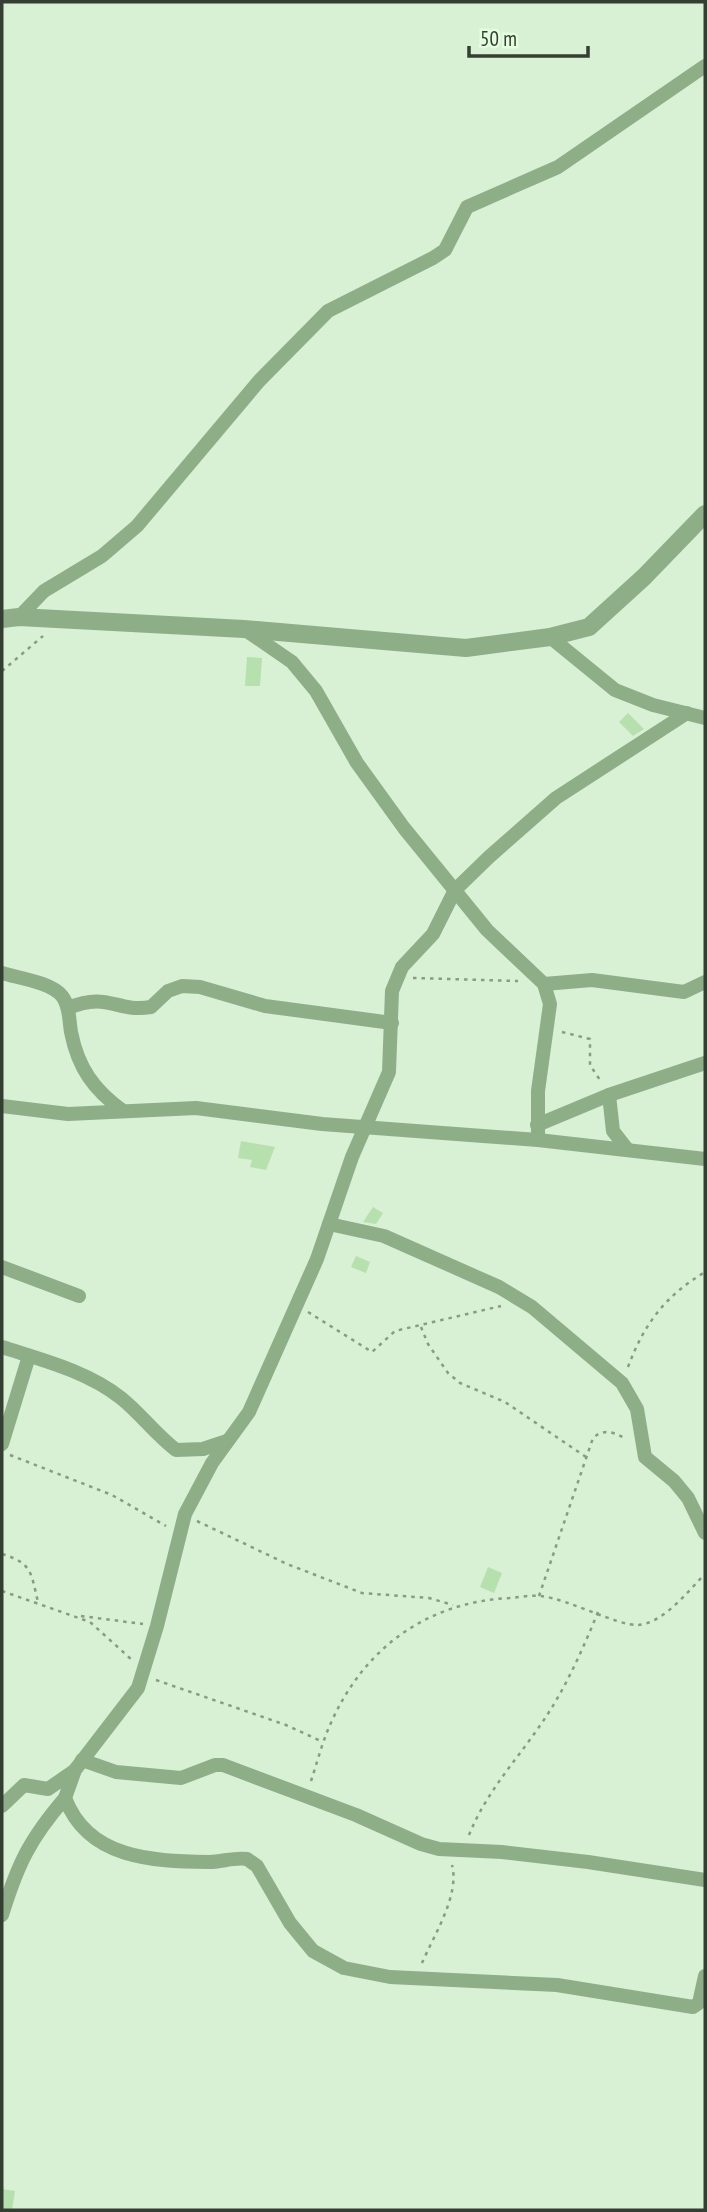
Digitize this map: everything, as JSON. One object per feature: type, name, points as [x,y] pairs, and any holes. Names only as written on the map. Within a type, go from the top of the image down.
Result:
[{"type":"street","points":[[10,618],[44,592],[102,556],[138,526],[259,381],[328,311],[433,258],[445,250],[467,207],[558,167],[705,66]]},
{"type":"street","points":[[10,618],[68,618],[244,629],[466,648],[550,637],[589,627],[645,577],[705,514]]},
{"type":"street","points":[[244,629],[292,662],[316,691],[357,763],[455,890],[487,930],[542,982],[550,1004],[538,1091],[538,1140]]},
{"type":"street","points":[[550,637],[615,690],[653,705],[705,718]]},
{"type":"street","points":[[2,1806],[24,1784],[48,1789],[78,1765],[124,1706],[143,1674],[185,1514],[227,1441],[249,1412],[297,1305],[364,1128],[383,1092],[389,1072],[396,978],[402,967],[433,934],[455,890],[556,798],[687,713]]},
{"type":"street","points":[[2,973],[62,995],[68,1008],[76,1054],[87,1078],[100,1094],[123,1111]]},
{"type":"street","points":[[542,982],[592,980],[684,992],[705,982]]},
{"type":"street","points":[[68,1008],[98,999],[130,1006],[151,1007],[168,991],[182,986],[200,987],[265,1006],[392,1023]]},
{"type":"street","points":[[537,1125],[606,1096],[705,1063]]},
{"type":"street","points":[[606,1096],[613,1131],[627,1149]]},
{"type":"street","points":[[2,1106],[68,1114],[196,1108],[364,1128],[538,1140],[705,1158]]},
{"type":"street","points":[[329,1224],[384,1236],[499,1287],[532,1307],[622,1383],[637,1409],[645,1457],[674,1481],[688,1499],[705,1533]]},
{"type":"street","points":[[2,1267],[79,1296]]},
{"type":"street","points":[[2,1347],[99,1384],[120,1397],[176,1450],[203,1450],[227,1441]]},
{"type":"street","points":[[2,1444],[29,1356]]},
{"type":"street","points":[[78,1765],[181,1778],[215,1765],[223,1765],[421,1844],[445,1849],[599,1863],[705,1880]]},
{"type":"street","points":[[2,1915],[14,1876],[36,1832],[65,1798],[78,1765]]},
{"type":"street","points":[[65,1798],[78,1823],[107,1848],[127,1854],[211,1862],[247,1859],[257,1866],[282,1911],[313,1951],[344,1968],[390,1977],[557,1985],[693,2007],[699,2003],[705,1976]]},
{"type":"path","points":[[2,671],[37,640],[68,618]]},
{"type":"path","points":[[396,978],[499,983],[542,982]]},
{"type":"path","points":[[548,1030],[590,1039],[590,1065],[602,1083],[606,1096]]},
{"type":"path","points":[[622,1383],[639,1336],[660,1305],[705,1272]]},
{"type":"path","points":[[297,1305],[363,1349],[372,1352],[395,1331],[421,1327],[489,1307],[532,1307]]},
{"type":"path","points":[[421,1327],[428,1344],[448,1373],[460,1383],[505,1402],[586,1458]]},
{"type":"path","points":[[540,1595],[593,1438],[600,1432],[622,1436],[642,1447]]},
{"type":"path","points":[[2,1452],[112,1495],[178,1533]]},
{"type":"path","points":[[185,1514],[287,1564],[362,1593],[429,1598],[453,1605]]},
{"type":"path","points":[[2,1554],[23,1562],[30,1570],[38,1602]]},
{"type":"path","points":[[306,1796],[330,1725],[360,1673],[386,1644],[453,1605],[478,1599],[540,1595],[638,1625],[657,1618],[678,1602],[705,1574]]},
{"type":"path","points":[[2,1591],[77,1615],[157,1626]]},
{"type":"path","points":[[463,1850],[491,1790],[546,1716],[581,1653],[598,1612]]},
{"type":"path","points":[[77,1615],[97,1627],[143,1674],[286,1724],[324,1743]]},
{"type":"path","points":[[416,1978],[452,1891],[455,1876],[445,1849]]},
{"type":"building","points":[[247,657],[262,658],[260,686],[245,686]]},
{"type":"building","points":[[628,713],[644,729],[633,736],[619,722]]},
{"type":"building","points":[[241,1141],[275,1147],[266,1170],[250,1167],[252,1160],[238,1158]]},
{"type":"building","points":[[373,1207],[383,1213],[376,1224],[363,1222]]},
{"type":"building","points":[[356,1256],[370,1262],[366,1273],[351,1267]]},
{"type":"building","points":[[488,1567],[502,1573],[494,1593],[480,1587]]},
{"type":"building","points":[[2,2189],[15,2191],[12,2210],[2,2210]]}]
